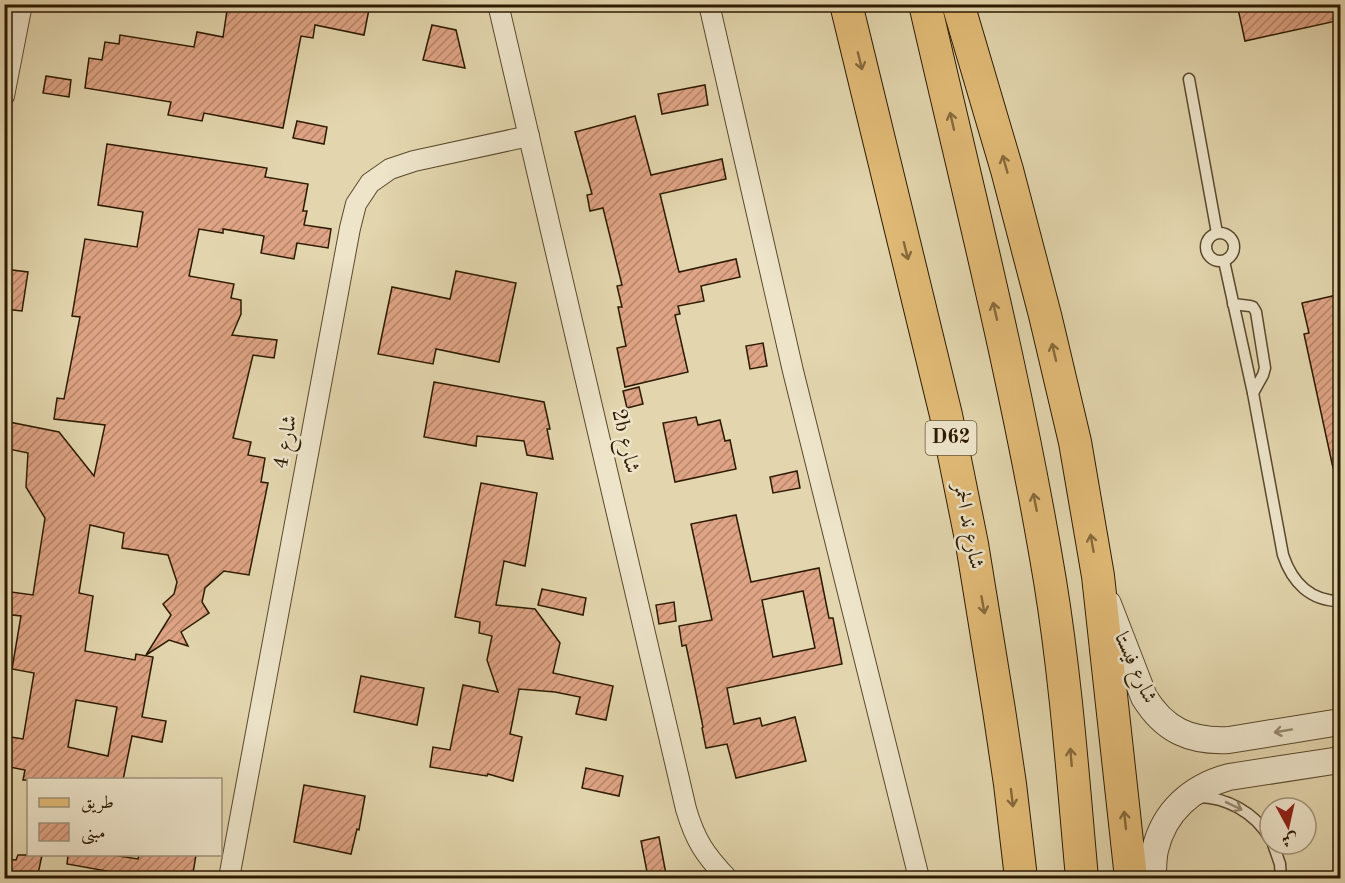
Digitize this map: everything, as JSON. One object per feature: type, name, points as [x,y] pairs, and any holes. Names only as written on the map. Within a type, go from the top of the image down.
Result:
[{"type":"main road","name":"شارع ند الحمر","points":[[846,4],[946,415],[972,544],[987,628],[1021,879]]},
{"type":"main road","points":[[925,4],[1006,359],[1048,569],[1064,683],[1082,879]]},
{"type":"main road","points":[[959,7],[1045,315],[1075,442],[1098,576],[1131,879]]},
{"type":"street","points":[[4,96],[22,4]]},
{"type":"street","name":"2b شارع","points":[[498,4],[686,809],[706,855],[727,879]]},
{"type":"street","points":[[709,4],[793,372],[919,879]]},
{"type":"street","name":"شارع 4","points":[[229,879],[356,204],[370,183],[390,169],[414,161],[529,136]]},
{"type":"street","name":"شارع فيستا","points":[[1098,576],[1144,697],[1151,708],[1169,726],[1190,736],[1213,741],[1229,741],[1341,722]]},
{"type":"street","points":[[1153,879],[1155,851],[1159,836],[1171,815],[1186,798],[1200,788],[1229,777],[1341,760]]},
{"type":"lane","points":[[1189,79],[1217,233]]},
{"type":"lane","points":[[1217,233],[1225,233],[1231,237],[1234,244],[1234,251],[1224,261],[1210,257],[1207,250],[1207,243],[1217,233]]},
{"type":"lane","points":[[1224,261],[1253,393],[1283,555],[1297,582],[1311,594],[1323,599],[1341,601]]},
{"type":"lane","points":[[1233,304],[1253,307],[1256,312],[1265,368],[1253,393]]},
{"type":"lane","points":[[1186,798],[1202,797],[1233,805],[1258,823]]},
{"type":"lane","points":[[1277,856],[1281,879]]},
{"type":"lane","points":[[1335,879],[1341,870]]},
{"type":"building","points":[[228,4],[370,4],[364,35],[315,25],[313,38],[301,36],[283,128],[204,113],[202,121],[168,115],[171,102],[85,88],[89,58],[102,60],[105,42],[119,44],[120,35],[194,47],[197,32],[223,37]]},
{"type":"building","points":[[1237,4],[1341,4],[1341,20],[1245,41]]},
{"type":"building","points":[[432,25],[456,30],[465,68],[423,60]]},
{"type":"building","points":[[46,76],[71,80],[69,97],[43,93]]},
{"type":"building","points":[[705,85],[708,105],[662,114],[658,94]]},
{"type":"building","points":[[635,116],[651,175],[722,159],[726,179],[660,194],[679,272],[736,259],[740,277],[701,286],[704,301],[678,306],[680,314],[675,315],[688,372],[625,387],[617,348],[626,346],[618,307],[622,307],[617,286],[622,285],[603,208],[590,211],[587,195],[592,194],[575,132]]},
{"type":"building","points":[[297,121],[327,127],[324,144],[293,138]]},
{"type":"building","points":[[107,144],[267,168],[265,177],[308,184],[303,211],[307,211],[304,225],[331,229],[328,248],[297,243],[294,259],[261,253],[264,236],[223,229],[223,233],[199,229],[189,276],[234,284],[231,298],[241,300],[241,314],[232,335],[277,340],[274,358],[253,355],[233,438],[251,442],[248,455],[265,458],[261,482],[268,483],[249,575],[224,571],[205,588],[202,602],[209,613],[181,632],[188,646],[169,640],[146,655],[171,615],[163,604],[174,594],[177,582],[168,555],[122,548],[124,533],[90,525],[79,593],[93,596],[85,651],[135,660],[136,654],[153,657],[142,717],[166,721],[162,742],[132,736],[123,778],[27,778],[23,780],[25,770],[4,766],[4,736],[23,739],[34,673],[12,669],[21,616],[4,614],[4,591],[33,595],[45,518],[26,487],[28,453],[4,448],[4,421],[59,432],[94,476],[105,425],[54,419],[57,398],[64,399],[80,317],[72,316],[85,239],[137,247],[143,212],[98,205]],"holes":[[[76,700],[117,707],[108,756],[68,747]]]},
{"type":"building","points":[[4,269],[28,272],[22,311],[4,309]]},
{"type":"building","points":[[456,271],[516,283],[499,362],[436,349],[433,364],[378,354],[392,287],[450,299]]},
{"type":"building","points":[[1341,294],[1341,467],[1333,468],[1304,334],[1309,333],[1302,303]]},
{"type":"building","points":[[763,343],[767,366],[750,369],[746,346]]},
{"type":"building","points":[[434,382],[544,402],[553,459],[527,455],[524,441],[477,436],[476,446],[424,437]]},
{"type":"building","points":[[639,387],[643,404],[627,408],[623,391]]},
{"type":"building","points":[[696,417],[698,425],[720,420],[725,441],[730,440],[736,469],[675,482],[663,423]]},
{"type":"building","points":[[797,471],[800,488],[773,493],[770,477]]},
{"type":"building","points":[[481,483],[537,493],[525,566],[504,561],[496,605],[535,609],[560,643],[553,673],[613,686],[606,720],[576,714],[580,697],[519,689],[510,734],[522,737],[513,781],[488,774],[487,776],[430,767],[433,747],[450,750],[463,685],[498,692],[487,660],[492,636],[479,633],[480,622],[455,617]]},
{"type":"building","points":[[736,515],[751,582],[819,568],[829,618],[833,618],[842,664],[727,688],[734,724],[760,718],[762,726],[795,717],[806,761],[736,778],[727,744],[706,748],[686,645],[682,646],[679,626],[712,620],[691,524]],"holes":[[[803,591],[815,648],[773,657],[762,600]]]},
{"type":"building","points":[[542,589],[586,598],[583,615],[538,605]]},
{"type":"building","points":[[674,602],[676,621],[659,624],[656,605]]},
{"type":"building","points":[[361,676],[424,688],[417,725],[354,712]]},
{"type":"building","points":[[586,768],[623,776],[619,796],[582,788]]},
{"type":"building","points":[[304,785],[365,796],[359,830],[357,829],[351,854],[294,842]]},
{"type":"building","points":[[659,837],[666,874],[648,877],[641,841]]},
{"type":"building","points":[[18,855],[42,856],[37,879],[4,879],[4,859],[16,860]]},
{"type":"building","points":[[68,856],[118,856],[138,859],[139,856],[196,856],[192,879],[151,879],[67,864]]}]
